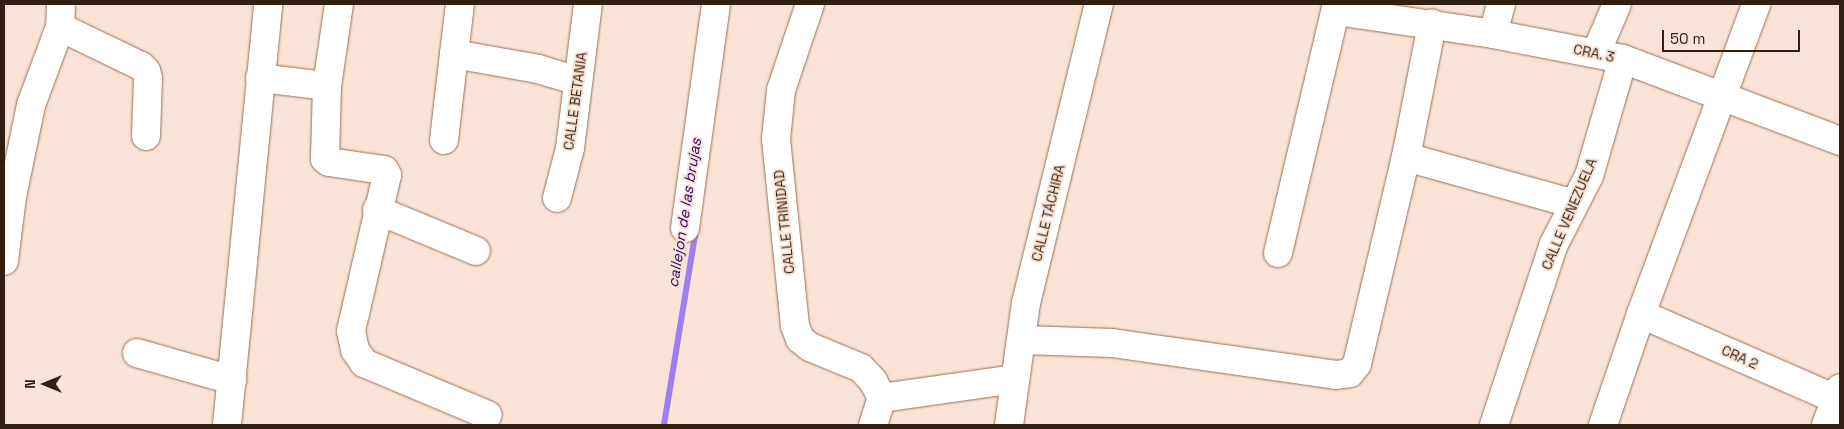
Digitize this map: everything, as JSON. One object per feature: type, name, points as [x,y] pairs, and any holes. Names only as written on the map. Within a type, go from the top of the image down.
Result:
[{"type":"street","points":[[227,425],[268,4]]},
{"type":"street","points":[[339,4],[327,86],[325,159],[329,162],[386,171],[351,331],[355,350],[364,362],[488,415]]},
{"type":"street","points":[[444,140],[460,4]]},
{"type":"street","name":"CALLE BETANIA","points":[[558,198],[570,148],[588,4]]},
{"type":"street","points":[[685,228],[716,4]]},
{"type":"street","name":"CALLE TRINIDAD","points":[[810,4],[781,90],[776,139],[795,326],[800,339],[810,347],[861,368],[873,381],[882,398]]},
{"type":"street","name":"CALLE TÁCHIRA","points":[[1009,425],[1026,303],[1099,4]]},
{"type":"street","points":[[1493,34],[1501,4]]},
{"type":"street","points":[[1596,53],[1617,4]]},
{"type":"street","points":[[1603,425],[1641,314],[1756,4]]},
{"type":"street","points":[[1278,253],[1336,7]]},
{"type":"street","name":"CRA. 3","points":[[1336,7],[1623,59],[1840,141]]},
{"type":"street","points":[[4,261],[12,197],[31,105],[61,15],[146,71],[148,78],[146,136]]},
{"type":"street","points":[[1022,340],[1112,342],[1336,375],[1350,373],[1357,364],[1406,156],[1432,24]]},
{"type":"street","points":[[454,54],[538,69],[578,81]]},
{"type":"street","name":"CALLE VENEZUELA","points":[[1494,425],[1554,244],[1589,176],[1623,59]]},
{"type":"street","points":[[260,78],[327,86]]},
{"type":"street","points":[[1406,156],[1574,204]]},
{"type":"street","points":[[377,210],[476,251]]},
{"type":"street","name":"CRA 2","points":[[1641,314],[1839,396]]},
{"type":"street","points":[[137,352],[232,380]]},
{"type":"street","points":[[873,425],[882,398],[1015,379]]},
{"type":"street","points":[[1826,425],[1839,396]]},
{"type":"waterway","name":"callejon de las brujas","points":[[664,425],[696,230]]}]
